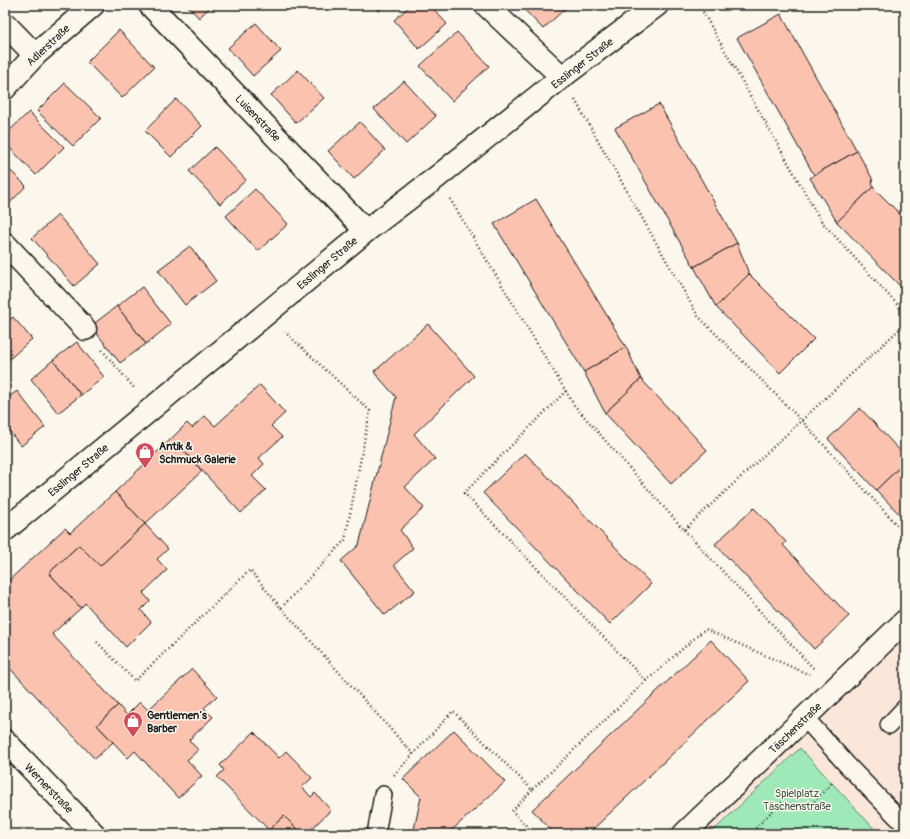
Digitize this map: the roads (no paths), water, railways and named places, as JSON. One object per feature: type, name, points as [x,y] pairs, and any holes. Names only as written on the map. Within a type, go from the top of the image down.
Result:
[{"type":"street","name":"Adlerstraße","points":[[5,88],[35,55],[93,5]]},
{"type":"street","name":"Luisenstraße","points":[[150,5],[366,230]]},
{"type":"street","points":[[486,5],[562,77]]},
{"type":"street","name":"Esslinger Straße","points":[[5,530],[366,230],[437,178],[562,77],[657,5]]},
{"type":"street","points":[[5,24],[35,55]]},
{"type":"street","points":[[5,244],[85,329]]},
{"type":"street","name":"Täschenstraße","points":[[684,834],[905,621]]},
{"type":"street","name":"Wernerstraße","points":[[5,741],[94,834]]},
{"type":"lane","points":[[889,725],[905,708]]},
{"type":"lane","points":[[805,718],[848,766],[905,824]]},
{"type":"lane","points":[[376,834],[383,794]]},
{"type":"place","name":"Antik & Schmuck Galerie","points":[[145,469]]},
{"type":"place","name":"Gentlemen‘s Barber","points":[[133,738]]},
{"type":"park label","name":"Spielplatz Täschenstraße","points":[[797,799]]}]
